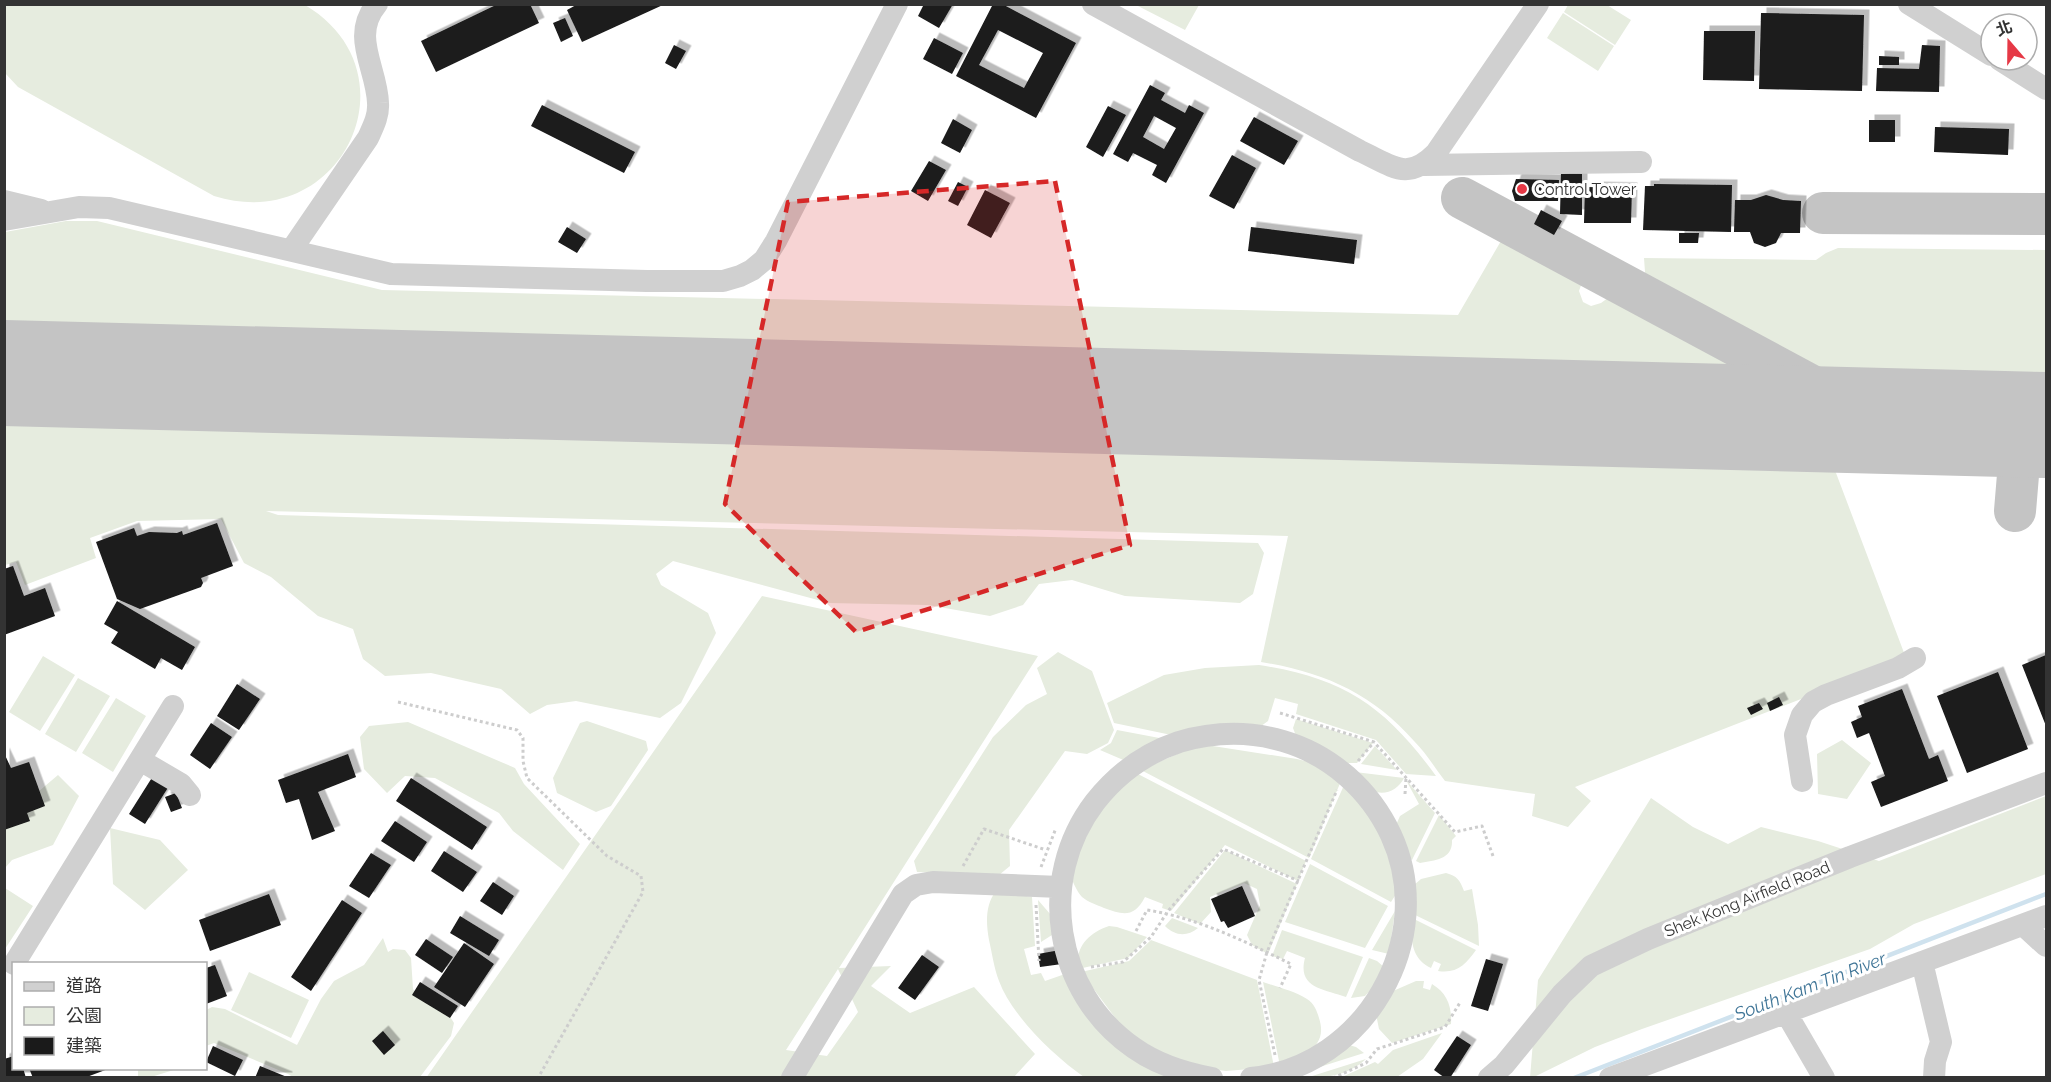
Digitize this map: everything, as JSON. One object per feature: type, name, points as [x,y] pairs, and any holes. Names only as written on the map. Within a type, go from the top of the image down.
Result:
[{"type":"street","points":[[292,249],[368,138],[377,119],[379,105],[377,87],[366,48],[364,31],[367,20],[377,4]]},
{"type":"street","points":[[4,220],[79,207],[109,208],[391,274],[708,282],[740,276],[764,260],[776,241],[897,4]]},
{"type":"street","points":[[1093,4],[1360,151],[1397,169],[1412,170],[1424,165],[1641,162]]},
{"type":"street","points":[[1424,165],[1460,121],[1538,4]]},
{"type":"street","points":[[1909,4],[1979,48]]},
{"type":"street","points":[[2019,72],[2046,89]]},
{"type":"street","points":[[4,201],[49,212]]},
{"type":"street","points":[[1802,781],[1796,735],[1802,715],[1813,702],[1898,668],[1915,658]]},
{"type":"street","points":[[15,962],[173,706]]},
{"type":"street","points":[[1212,1077],[1173,1068],[1136,1049],[1119,1037],[1091,1006],[1071,969],[1061,929],[1060,887],[1070,847],[1078,828],[1095,802],[1116,778],[1133,765],[1170,746],[1210,735],[1241,734],[1273,738],[1312,752],[1346,776],[1374,806],[1394,843],[1401,863],[1406,904],[1401,945],[1387,984],[1359,1024],[1315,1058],[1279,1072],[1251,1077]]},
{"type":"street","points":[[140,760],[181,784],[190,795]]},
{"type":"street","name":"Shek Kong Airfield Road","points":[[1489,1077],[1504,1065],[1562,994],[1591,966],[1648,939],[1839,861],[2046,783]]},
{"type":"street","points":[[792,1077],[903,894],[916,885],[933,882],[1060,887]]},
{"type":"street","points":[[1610,1077],[2046,916]]},
{"type":"street","points":[[2023,926],[2046,946]]},
{"type":"street","points":[[1922,962],[1941,1042],[1935,1061],[1934,1077]]},
{"type":"street","points":[[1785,1011],[1824,1077]]},
{"type":"path","points":[[398,702],[517,730],[523,738],[523,761],[527,778],[607,856],[641,876],[643,892],[538,1077]]},
{"type":"path","points":[[1280,713],[1374,742],[1455,832],[1482,826],[1493,856]]},
{"type":"path","points":[[1279,1072],[1259,980],[1267,952],[1340,782],[1374,742]]},
{"type":"path","points":[[1405,794],[1407,776]]},
{"type":"path","points":[[953,883],[984,829],[1046,850]]},
{"type":"path","points":[[1071,969],[1123,962],[1151,937],[1168,910],[1223,849],[1299,881]]},
{"type":"path","points":[[1136,931],[1147,910],[1170,914],[1222,931],[1291,964],[1280,988]]},
{"type":"path","points":[[1333,1077],[1366,1063],[1377,1049],[1445,1027],[1461,1001]]},
{"type":"highlighted area","points":[[1055,181],[1130,545],[856,632],[725,504],[788,202]]},
{"type":"green space","points":[[1199,4],[1185,30],[1136,5]]},
{"type":"green space","points":[[4,5],[305,5],[339,34],[357,69],[360,105],[350,141],[329,171],[299,192],[260,202],[214,196],[18,87],[5,73]]},
{"type":"green space","points":[[1568,5],[1607,5],[1631,20],[1615,45],[1564,12]]},
{"type":"green space","points":[[1563,13],[1614,46],[1598,71],[1547,38]]},
{"type":"green space","points":[[66,221],[97,221],[382,290],[1458,315],[1505,234],[1585,274],[1579,291],[1583,302],[1591,306],[1601,303],[1616,292],[1779,379],[5,334],[5,232]]},
{"type":"green space","points":[[1838,248],[2046,250],[2046,385],[1819,379],[1646,286],[1644,258],[1816,260]]},
{"type":"green space","points":[[5,419],[1833,465],[1906,658],[1575,787],[1591,801],[1568,827],[1532,816],[1535,794],[1445,781],[1422,750],[1398,724],[1345,687],[1305,672],[1261,662],[1288,536],[266,511],[278,515],[1258,543],[1264,553],[1253,594],[1240,603],[1125,596],[1072,580],[1039,584],[1023,605],[990,616],[928,605],[829,603],[673,561],[656,574],[661,585],[708,613],[716,633],[681,703],[660,718],[576,701],[547,705],[530,714],[501,689],[431,673],[385,676],[363,659],[353,629],[318,616],[271,577],[244,563],[221,519],[137,521],[90,538],[96,558],[25,585],[16,562],[5,565]]},
{"type":"green space","points":[[762,596],[1038,656],[839,968],[891,966],[871,986],[910,1013],[974,987],[1035,1054],[1014,1077],[426,1078]],"holes":[[[838,969],[858,1012],[827,1056],[786,1050]]]},
{"type":"green space","points":[[1058,652],[1092,671],[1114,730],[1108,743],[1087,754],[1065,751],[1009,830],[1010,866],[999,875],[917,872],[914,861],[993,737],[1026,705],[1047,694],[1037,668]]},
{"type":"green space","points":[[43,656],[75,675],[40,731],[9,712]]},
{"type":"green space","points":[[1259,665],[1315,678],[1339,687],[1360,699],[1399,731],[1436,776],[1406,774],[1376,740],[1296,714],[1298,704],[1275,698],[1268,721],[1257,729],[1181,737],[1114,723],[1107,703],[1164,675],[1205,668]]},
{"type":"green space","points":[[78,678],[110,696],[76,752],[45,734]]},
{"type":"green space","points":[[116,698],[146,716],[113,772],[82,753]]},
{"type":"green space","points":[[1296,719],[1373,743],[1357,763],[1340,763],[1296,736],[1293,728]]},
{"type":"green space","points":[[587,721],[646,741],[648,750],[611,806],[596,812],[557,793],[553,778],[580,723]]},
{"type":"green space","points":[[408,722],[515,768],[524,784],[580,844],[563,870],[513,831],[499,813],[435,778],[405,776],[387,793],[364,769],[360,737],[369,726]]},
{"type":"green space","points":[[1117,730],[1170,740],[1128,762],[1100,750],[1111,743]]},
{"type":"green space","points":[[1842,740],[1871,763],[1847,799],[1818,794],[1817,754]]},
{"type":"green space","points":[[1200,744],[1317,764],[1341,781],[1309,858],[1141,770]]},
{"type":"green space","points":[[1375,746],[1397,770],[1361,764]]},
{"type":"green space","points":[[1355,772],[1404,778],[1394,789],[1381,793],[1369,789]]},
{"type":"green space","points":[[1136,773],[1306,861],[1298,881],[1225,845],[1171,911],[1162,908],[1163,904],[1145,897],[1137,909],[1128,913],[1111,910],[1084,899],[1072,880],[1080,840],[1095,814]]},
{"type":"green space","points":[[58,775],[79,796],[53,845],[12,860],[5,868],[5,820]]},
{"type":"green space","points":[[1406,780],[1435,813],[1412,860],[1407,857],[1396,825],[1400,816],[1419,804]]},
{"type":"green space","points":[[1345,783],[1381,831],[1398,891],[1391,902],[1311,859]]},
{"type":"green space","points":[[2046,796],[2046,874],[1914,924],[1870,949],[1642,1029],[1595,1047],[1530,1078],[1538,980],[1651,798],[1693,827],[1728,844],[1761,827],[1818,841],[1879,861]]},
{"type":"green space","points":[[1439,815],[1456,836],[1452,840],[1452,847],[1450,852],[1442,858],[1420,863],[1416,861]]},
{"type":"green space","points":[[110,828],[160,840],[188,870],[145,910],[113,884]]},
{"type":"green space","points":[[1225,850],[1297,884],[1268,954],[1252,945],[1247,935],[1260,905],[1257,889],[1244,883],[1210,897],[1211,912],[1200,924],[1174,913]]},
{"type":"green space","points":[[1310,864],[1388,906],[1365,948],[1285,922]]},
{"type":"green space","points":[[1446,873],[1458,879],[1464,891],[1472,889],[1479,946],[1413,914],[1414,885],[1421,879]]},
{"type":"green space","points":[[5,888],[33,906],[5,949]]},
{"type":"green space","points":[[996,891],[1032,897],[1035,946],[1024,949],[1031,975],[1041,973],[1045,981],[1065,974],[1178,1077],[1084,1077],[1035,1034],[1005,994],[996,971],[987,921],[988,908]]},
{"type":"green space","points":[[1038,900],[1051,915],[1052,935],[1041,942]]},
{"type":"green space","points":[[1395,911],[1389,954],[1372,950]]},
{"type":"green space","points":[[1172,918],[1198,928],[1190,933],[1177,933],[1165,926]]},
{"type":"green space","points":[[1412,918],[1476,950],[1465,964],[1451,971],[1438,971],[1441,964],[1434,961],[1431,968],[1424,964],[1415,953],[1412,940]]},
{"type":"green space","points":[[1109,926],[1147,937],[1128,958],[1078,969],[1081,947],[1095,932]]},
{"type":"green space","points":[[1282,930],[1363,957],[1346,997],[1321,989],[1308,981],[1305,976],[1305,958],[1287,951],[1283,959],[1272,956]]},
{"type":"green space","points":[[383,938],[388,952],[393,949],[405,950],[411,958],[413,989],[417,995],[449,1015],[454,1023],[451,1036],[420,1077],[293,1077],[214,1043],[207,1046],[207,1010],[212,1007],[225,1009],[297,1045],[321,999],[334,981],[364,965]]},
{"type":"green space","points":[[1151,940],[1257,980],[1274,1067],[1226,1071],[1195,1067],[1172,1059],[1125,1031],[1081,972],[1129,961]]},
{"type":"green space","points":[[1369,958],[1384,967],[1385,974],[1365,996],[1351,998]]},
{"type":"green space","points":[[249,972],[309,1000],[291,1038],[231,1010]]},
{"type":"green space","points":[[1416,981],[1424,981],[1423,988],[1430,990],[1432,984],[1445,996],[1451,1011],[1451,1024],[1392,1043],[1379,1029],[1376,1014],[1393,991]]},
{"type":"green space","points":[[1263,982],[1307,999],[1313,1005],[1319,1018],[1321,1028],[1317,1044],[1311,1050],[1280,1066]]},
{"type":"green space","points":[[1442,1033],[1423,1059],[1397,1077],[1342,1077],[1375,1062],[1378,1064],[1393,1050]]},
{"type":"green space","points":[[1349,1045],[1364,1053],[1288,1077]]},
{"type":"green space","points":[[1366,1059],[1339,1074],[1309,1077]]},
{"type":"green space","points":[[138,1070],[174,1070],[151,1077],[138,1076]]},
{"type":"building","points":[[498,4],[530,4],[539,23],[436,72],[421,41]]},
{"type":"building","points":[[578,4],[665,4],[582,42],[567,10]]},
{"type":"building","points":[[924,4],[953,4],[939,28],[918,16]]},
{"type":"building","points":[[993,4],[1002,4],[1076,43],[1036,118],[956,76]],"holes":[[[998,30],[1043,53],[1024,88],[979,65]]]},
{"type":"building","points":[[1761,13],[1864,15],[1862,91],[1759,89]]},
{"type":"building","points":[[565,18],[573,36],[561,42],[553,23]]},
{"type":"building","points":[[1704,31],[1755,31],[1754,81],[1703,80]]},
{"type":"building","points":[[934,38],[963,53],[952,74],[923,59]]},
{"type":"building","points":[[674,45],[686,51],[676,69],[665,63]]},
{"type":"building","points":[[1922,45],[1940,46],[1939,92],[1876,91],[1877,68],[1919,69]]},
{"type":"building","points":[[1879,56],[1899,57],[1899,65],[1879,65]]},
{"type":"building","points":[[1150,85],[1165,93],[1161,100],[1185,113],[1189,105],[1204,113],[1166,183],[1152,175],[1157,165],[1133,153],[1128,162],[1113,154]],"holes":[[[1154,116],[1176,128],[1164,149],[1143,137]]]},
{"type":"building","points":[[542,105],[635,152],[624,173],[531,126]]},
{"type":"building","points":[[1108,106],[1126,115],[1103,157],[1086,147]]},
{"type":"building","points":[[1254,117],[1298,141],[1284,165],[1240,141]]},
{"type":"building","points":[[953,119],[972,130],[960,153],[941,143]]},
{"type":"building","points":[[1869,120],[1895,120],[1895,142],[1869,142]]},
{"type":"building","points":[[1935,127],[2009,129],[2008,155],[1934,152]]},
{"type":"building","points":[[1232,155],[1256,168],[1234,209],[1209,196]]},
{"type":"building","points":[[929,161],[946,170],[928,201],[911,191]]},
{"type":"building","points":[[1561,173],[1582,174],[1582,215],[1560,214]]},
{"type":"building","points":[[1516,179],[1559,180],[1558,201],[1515,201],[1512,191]]},
{"type":"building","points":[[958,182],[968,187],[958,206],[948,201]]},
{"type":"building","points":[[1654,184],[1732,185],[1731,232],[1643,230],[1645,186],[1654,186]]},
{"type":"building","points":[[1585,187],[1632,188],[1631,223],[1584,223]]},
{"type":"building","points":[[985,190],[1010,203],[991,238],[967,225]]},
{"type":"building","points":[[1766,195],[1783,200],[1801,201],[1800,233],[1781,233],[1776,243],[1765,247],[1754,243],[1750,232],[1734,232],[1735,200],[1751,200]]},
{"type":"building","points":[[1541,210],[1562,221],[1554,235],[1534,224]]},
{"type":"building","points":[[567,227],[586,239],[577,253],[558,242]]},
{"type":"building","points":[[1251,227],[1357,240],[1354,264],[1248,251]]},
{"type":"building","points":[[1679,233],[1699,233],[1698,243],[1679,243]]},
{"type":"building","points":[[217,523],[233,566],[201,578],[203,583],[201,587],[140,609],[117,599],[96,542],[134,528],[137,536],[149,532],[177,533],[182,531],[183,535]]},
{"type":"building","points":[[13,566],[24,596],[45,588],[55,616],[4,635],[4,569]]},
{"type":"building","points":[[117,601],[195,647],[182,670],[161,658],[155,669],[111,643],[118,632],[104,624]]},
{"type":"building","points":[[2046,655],[2046,726],[2022,665]]},
{"type":"building","points":[[1998,672],[2028,749],[1967,773],[1937,696]]},
{"type":"building","points":[[237,684],[260,699],[239,730],[217,716]]},
{"type":"building","points":[[1902,689],[1929,759],[1938,755],[1948,781],[1881,807],[1871,782],[1885,776],[1869,733],[1857,738],[1851,722],[1862,717],[1858,706]]},
{"type":"building","points":[[1779,697],[1783,705],[1770,711],[1767,703]]},
{"type":"building","points":[[1759,703],[1763,709],[1751,715],[1747,708]]},
{"type":"building","points":[[211,723],[232,737],[210,769],[190,755]]},
{"type":"building","points":[[4,753],[11,768],[29,762],[45,806],[27,813],[30,821],[4,830]]},
{"type":"building","points":[[348,754],[356,777],[318,792],[335,831],[312,840],[299,799],[286,803],[278,780]]},
{"type":"building","points":[[153,776],[169,786],[145,824],[129,814]]},
{"type":"building","points":[[411,778],[487,827],[472,850],[396,801]]},
{"type":"building","points":[[176,793],[182,808],[171,812],[165,797]]},
{"type":"building","points":[[395,821],[427,842],[414,862],[381,841]]},
{"type":"building","points":[[444,851],[477,872],[463,892],[431,871]]},
{"type":"building","points":[[371,853],[391,865],[369,898],[349,886]]},
{"type":"building","points":[[493,882],[514,896],[502,915],[480,901]]},
{"type":"building","points":[[1242,886],[1255,916],[1228,928],[1224,921],[1221,922],[1211,899]]},
{"type":"building","points":[[269,894],[281,925],[210,951],[199,920]]},
{"type":"building","points":[[342,900],[362,913],[311,991],[291,977]]},
{"type":"building","points":[[460,916],[499,940],[489,956],[450,933]]},
{"type":"building","points":[[426,939],[453,957],[442,973],[415,955]]},
{"type":"building","points":[[464,943],[494,964],[465,1007],[434,987]]},
{"type":"building","points":[[1060,950],[1062,964],[1040,967],[1038,954]]},
{"type":"building","points":[[922,955],[939,967],[915,1000],[898,988]]},
{"type":"building","points":[[1486,959],[1503,964],[1488,1011],[1471,1006]]},
{"type":"building","points":[[215,965],[227,996],[207,1004],[207,968]]},
{"type":"building","points":[[420,982],[458,1006],[450,1018],[412,995]]},
{"type":"building","points":[[383,1031],[395,1045],[384,1055],[372,1041]]},
{"type":"building","points":[[1457,1036],[1471,1045],[1450,1078],[1445,1078],[1434,1070]]},
{"type":"building","points":[[213,1046],[243,1060],[235,1076],[207,1062]]},
{"type":"building","points":[[12,1057],[12,1070],[24,1070],[26,1078],[4,1078],[4,1059]]},
{"type":"building","points":[[260,1066],[287,1077],[287,1078],[255,1078]]},
{"type":"building","points":[[30,1070],[105,1070],[84,1078],[33,1078]]},
{"type":"waterway","name":"South Kam Tin River","points":[[1574,1078],[2046,894]]},
{"type":"taxiway","points":[[1462,198],[1875,420]]},
{"type":"taxiway","points":[[1823,213],[2046,214]]},
{"type":"taxiway","points":[[2015,511],[2018,424]]},
{"type":"runway","points":[[4,373],[2046,425]]},
{"type":"place","name":"Control Tower","points":[[1522,189]]}]
